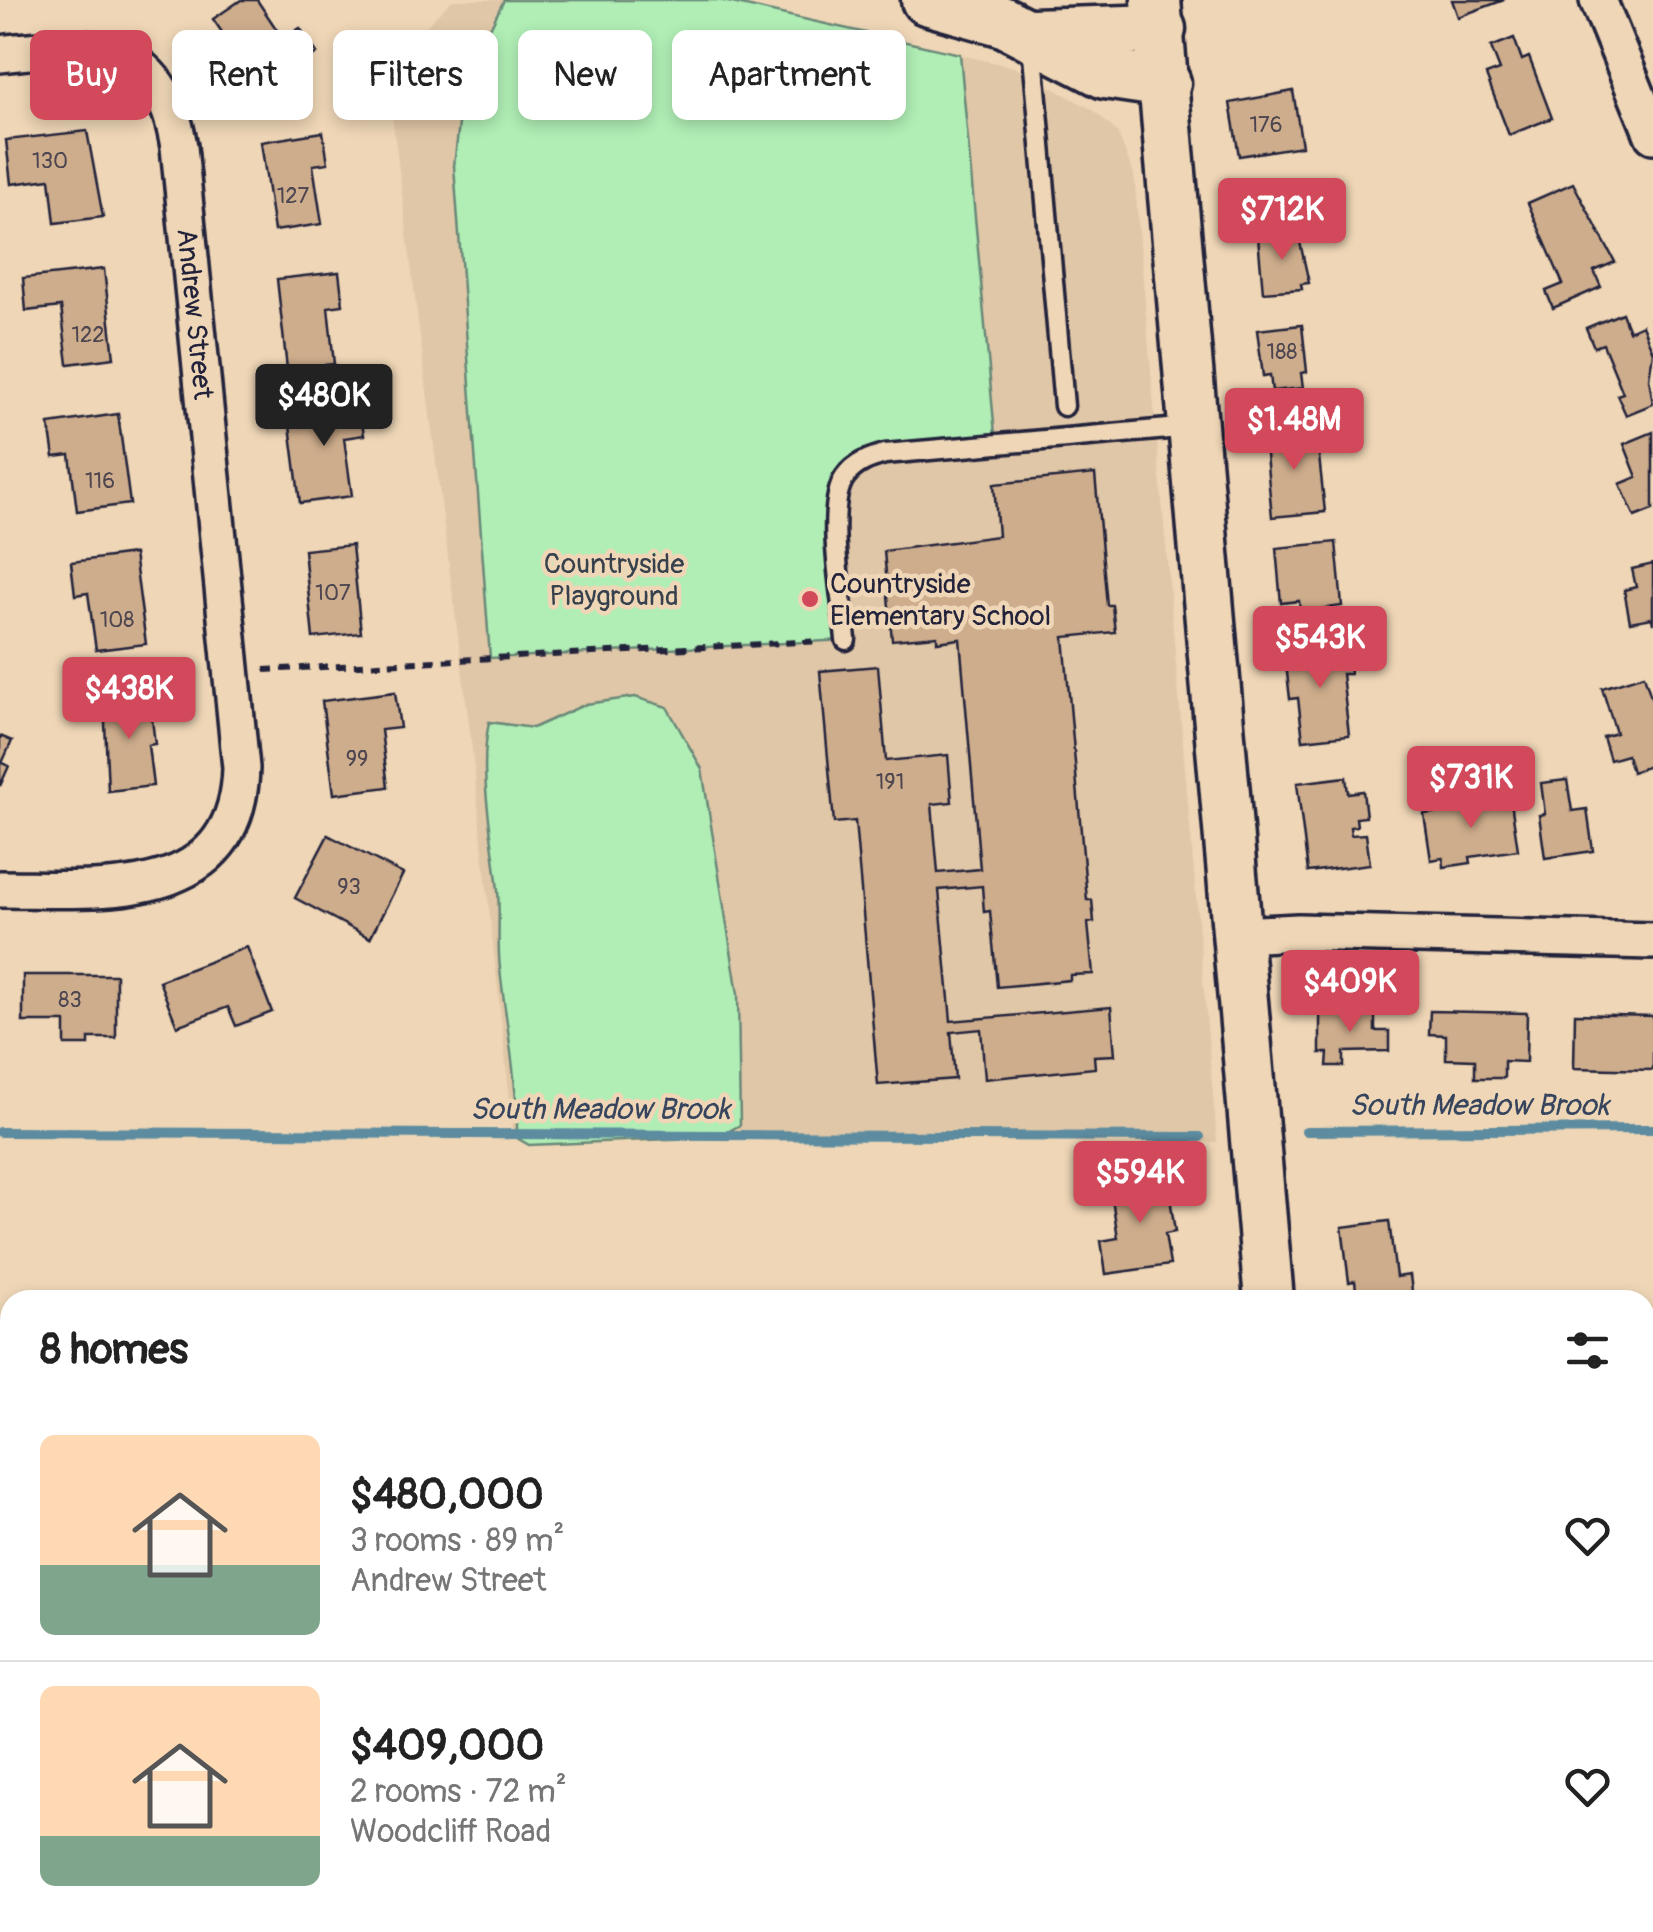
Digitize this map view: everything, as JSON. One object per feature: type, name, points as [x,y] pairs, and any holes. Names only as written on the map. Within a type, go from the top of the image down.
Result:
[{"type":"main road","points":[[926,0],[1031,33],[1105,74],[1166,83]]},
{"type":"main road","points":[[1031,33],[1158,15],[1268,1290]]},
{"type":"street","points":[[1598,0],[1653,135]]},
{"type":"street","name":"Andrew Street","points":[[0,54],[79,48],[113,54],[144,68],[168,102],[179,147],[233,671],[240,792],[234,816],[209,854],[168,878],[119,889],[0,889]]},
{"type":"street","points":[[1238,935],[1298,932],[1653,941]]},
{"type":"lane","points":[[1031,33],[1064,406]]},
{"type":"lane","points":[[846,640],[835,509],[844,478],[855,466],[885,454],[1194,427]]},
{"type":"path","points":[[233,671],[846,640]]},
{"type":"shaded area","name":"Countryside Elementary School","points":[[452,0],[719,0],[851,30],[672,30],[672,120],[906,120],[906,42],[1014,67],[1093,110],[1117,132],[1134,174],[1217,1142],[514,1138],[470,731],[393,120],[498,120],[498,30],[422,30]]},
{"type":"green space","name":"Countryside Playground","points":[[504,0],[719,0],[853,30],[672,30],[672,120],[906,120],[906,42],[960,54],[996,445],[870,458],[837,493],[846,640],[490,658],[454,166],[459,120],[498,120],[498,30],[489,30]]},
{"type":"green space","points":[[635,697],[667,707],[702,769],[738,994],[740,1125],[718,1137],[529,1145],[517,1138],[514,1074],[500,969],[498,891],[485,764],[489,722],[533,728],[586,704]]},
{"type":"building","points":[[241,0],[257,0],[277,30],[220,30],[213,19]]},
{"type":"building","points":[[1452,0],[1504,0],[1458,17]]},
{"type":"building","points":[[1514,38],[1522,60],[1529,57],[1552,118],[1509,135],[1486,75],[1500,70],[1491,47]]},
{"type":"building","points":[[1293,91],[1302,146],[1239,156],[1230,103]]},
{"type":"building","points":[[87,131],[103,217],[55,223],[50,179],[11,184],[6,140]]},
{"type":"building","points":[[323,132],[328,163],[313,165],[322,224],[274,231],[261,142]]},
{"type":"building","points":[[1573,183],[1615,262],[1594,271],[1601,287],[1553,308],[1546,291],[1563,284],[1528,203]]},
{"type":"building","points":[[1298,233],[1309,283],[1301,284],[1302,289],[1263,292],[1258,237]]},
{"type":"building","points":[[104,269],[114,358],[68,364],[61,307],[26,311],[23,278]]},
{"type":"building","points":[[339,272],[343,305],[328,307],[334,364],[287,369],[277,279]]},
{"type":"building","points":[[1622,313],[1629,331],[1642,325],[1653,352],[1649,379],[1653,404],[1626,415],[1617,395],[1623,393],[1603,344],[1594,347],[1586,328]]},
{"type":"building","points":[[1302,325],[1307,372],[1301,373],[1303,388],[1272,391],[1270,375],[1263,376],[1257,330]]},
{"type":"building","points":[[359,401],[364,435],[344,438],[352,496],[300,503],[288,410]]},
{"type":"building","points":[[118,414],[130,504],[77,511],[70,455],[54,457],[49,424]]},
{"type":"building","points":[[1316,428],[1325,512],[1272,517],[1264,434]]},
{"type":"building","points":[[1653,432],[1653,510],[1635,517],[1620,484],[1637,477],[1624,444]]},
{"type":"building","name":"Countryside Elementary School","points":[[1095,474],[1107,605],[1112,605],[1115,632],[1064,637],[1087,900],[1092,900],[1094,922],[1088,923],[1093,974],[997,987],[990,911],[984,912],[982,886],[939,890],[951,1021],[1111,1007],[1115,1055],[1094,1056],[1095,1068],[985,1079],[981,1029],[951,1032],[955,1079],[878,1085],[855,821],[834,823],[820,671],[878,666],[886,761],[948,755],[952,802],[932,804],[938,873],[980,869],[960,639],[937,642],[937,636],[892,640],[884,551],[998,536],[994,484]]},
{"type":"building","points":[[1336,542],[1342,606],[1320,609],[1321,617],[1301,619],[1299,601],[1281,603],[1276,548]]},
{"type":"building","points":[[352,545],[361,633],[313,638],[304,550]]},
{"type":"building","points":[[134,554],[146,644],[96,650],[88,593],[75,595],[71,562]]},
{"type":"building","points":[[1653,564],[1653,624],[1652,618],[1630,622],[1624,590],[1636,587],[1632,569]]},
{"type":"building","points":[[1347,646],[1350,674],[1342,674],[1349,735],[1303,740],[1298,698],[1290,699],[1286,664],[1295,663],[1294,652]]},
{"type":"building","points":[[1644,675],[1653,704],[1653,765],[1632,772],[1627,755],[1610,760],[1603,737],[1616,733],[1602,688]]},
{"type":"building","points":[[395,692],[400,728],[381,730],[388,787],[334,794],[322,701]]},
{"type":"building","points":[[149,694],[155,744],[148,745],[153,786],[108,791],[104,700]]},
{"type":"building","points":[[0,736],[12,741],[2,763],[9,766],[0,786]]},
{"type":"building","points":[[1346,777],[1348,793],[1363,791],[1366,817],[1356,818],[1357,826],[1350,827],[1351,835],[1366,834],[1370,864],[1308,872],[1297,783]]},
{"type":"building","points":[[1567,780],[1572,811],[1587,809],[1593,851],[1545,858],[1539,815],[1545,814],[1541,783]]},
{"type":"building","points":[[1510,795],[1518,850],[1470,857],[1471,863],[1444,867],[1443,858],[1431,860],[1424,814],[1442,812],[1441,804],[1457,802],[1459,808],[1471,807],[1470,801]]},
{"type":"building","points":[[328,835],[403,874],[370,938],[295,898]]},
{"type":"building","points":[[247,947],[272,1012],[236,1026],[228,1007],[177,1026],[159,981]]},
{"type":"building","points":[[23,975],[116,975],[116,1038],[89,1038],[89,1045],[65,1045],[65,1022],[23,1022]]},
{"type":"building","points":[[1375,1010],[1375,1031],[1389,1031],[1389,1051],[1344,1052],[1344,1066],[1327,1066],[1328,1053],[1320,1053],[1320,1011]]},
{"type":"building","points":[[1430,1011],[1527,1013],[1526,1062],[1504,1061],[1504,1078],[1475,1078],[1475,1060],[1446,1059],[1446,1035],[1429,1034]]},
{"type":"building","points":[[1575,1014],[1653,1016],[1653,1070],[1574,1068]]},
{"type":"building","points":[[1167,1176],[1175,1232],[1165,1234],[1170,1265],[1106,1274],[1101,1241],[1118,1238],[1110,1185]]},
{"type":"building","points":[[1389,1221],[1396,1277],[1410,1275],[1412,1290],[1356,1290],[1355,1281],[1349,1282],[1342,1227]]},
{"type":"waterway","name":"South Meadow Brook","points":[[1306,1131],[1653,1129]]},
{"type":"waterway","name":"South Meadow Brook","points":[[0,1132],[1200,1137]]},
{"type":"place","name":"Countryside Elementary School","points":[[810,599]]}]
